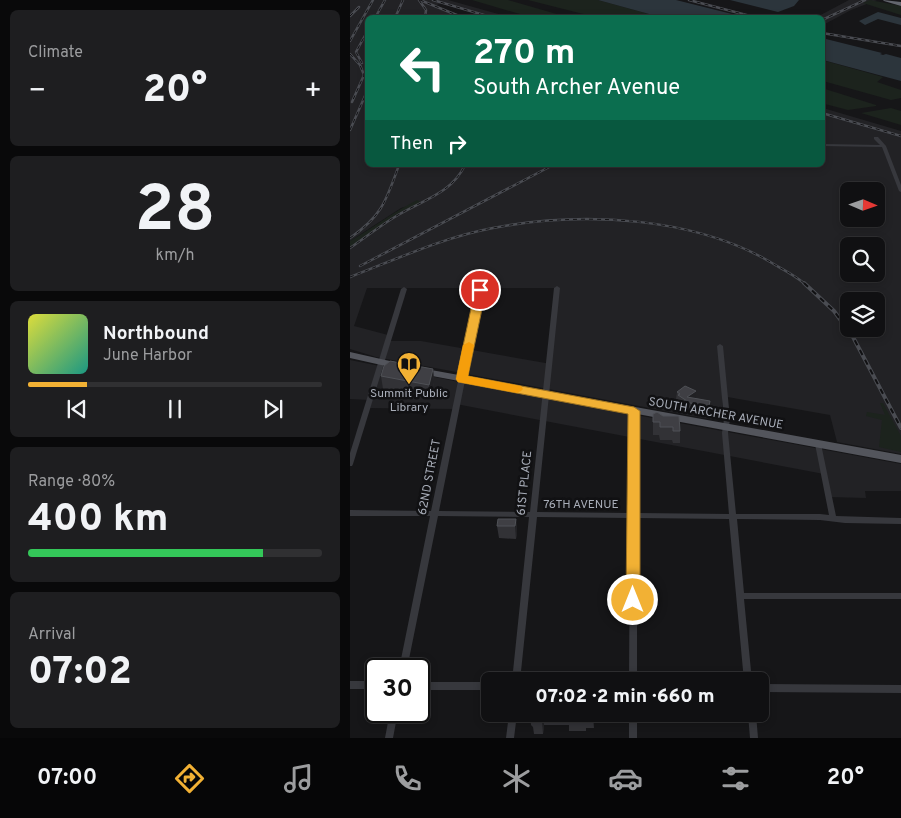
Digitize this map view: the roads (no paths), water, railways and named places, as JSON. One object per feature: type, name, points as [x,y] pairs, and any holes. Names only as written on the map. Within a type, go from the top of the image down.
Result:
[{"type":"highway","points":[[889,1],[901,4]]},
{"type":"main road","name":"SOUTH ARCHER AVENUE","points":[[350,355],[462,379],[901,459]]},
{"type":"street","points":[[876,138],[884,146],[901,190]]},
{"type":"street","points":[[825,145],[884,146]]},
{"type":"street","name":"61ST PLACE","points":[[517,672],[557,288]]},
{"type":"street","points":[[350,464],[404,289]]},
{"type":"street","name":"62ND STREET","points":[[405,658],[480,290]]},
{"type":"street","points":[[720,346],[747,672]]},
{"type":"street","points":[[633,672],[634,411]]},
{"type":"street","points":[[818,444],[833,518]]},
{"type":"street","name":"76TH AVENUE","points":[[350,513],[733,516],[901,520]]},
{"type":"street","points":[[741,596],[901,596]]},
{"type":"street","points":[[350,685],[365,685]]},
{"type":"street","points":[[430,686],[481,686]]},
{"type":"street","points":[[769,688],[901,689]]},
{"type":"street","points":[[510,738],[512,722]]},
{"type":"street","points":[[632,738],[633,722]]},
{"type":"street","points":[[753,722],[754,738]]},
{"type":"street","points":[[389,738],[392,723]]},
{"type":"railway","points":[[350,41],[373,0]]},
{"type":"railway","points":[[377,15],[385,0]]},
{"type":"railway","points":[[396,15],[403,0]]},
{"type":"railway","points":[[419,0],[426,10],[425,15]]},
{"type":"railway","points":[[420,0],[457,15]]},
{"type":"railway","points":[[433,0],[484,15]]},
{"type":"railway","points":[[689,0],[746,15]]},
{"type":"railway","points":[[825,19],[865,0]]},
{"type":"railway","points":[[350,16],[359,7]]},
{"type":"railway","points":[[825,33],[901,46]]},
{"type":"railway","points":[[362,63],[356,52],[365,36]]},
{"type":"railway","points":[[350,54],[360,65],[364,75],[352,102]]},
{"type":"railway","points":[[350,130],[365,96]]},
{"type":"railway","points":[[825,114],[901,136]]},
{"type":"railway","points":[[350,238],[361,230],[382,207],[398,167]]},
{"type":"railway","points":[[350,248],[392,219],[445,189],[453,183],[464,167]]},
{"type":"railway","points":[[360,266],[549,167]]},
{"type":"railway","points":[[350,277],[421,249],[475,232],[528,223],[601,219],[639,222],[676,228],[712,237],[746,249],[788,272],[805,284]]},
{"type":"railway","points":[[804,283],[834,311],[853,337],[901,428]]},
{"type":"place","name":"Summit Public Library","points":[[409,385]]}]
